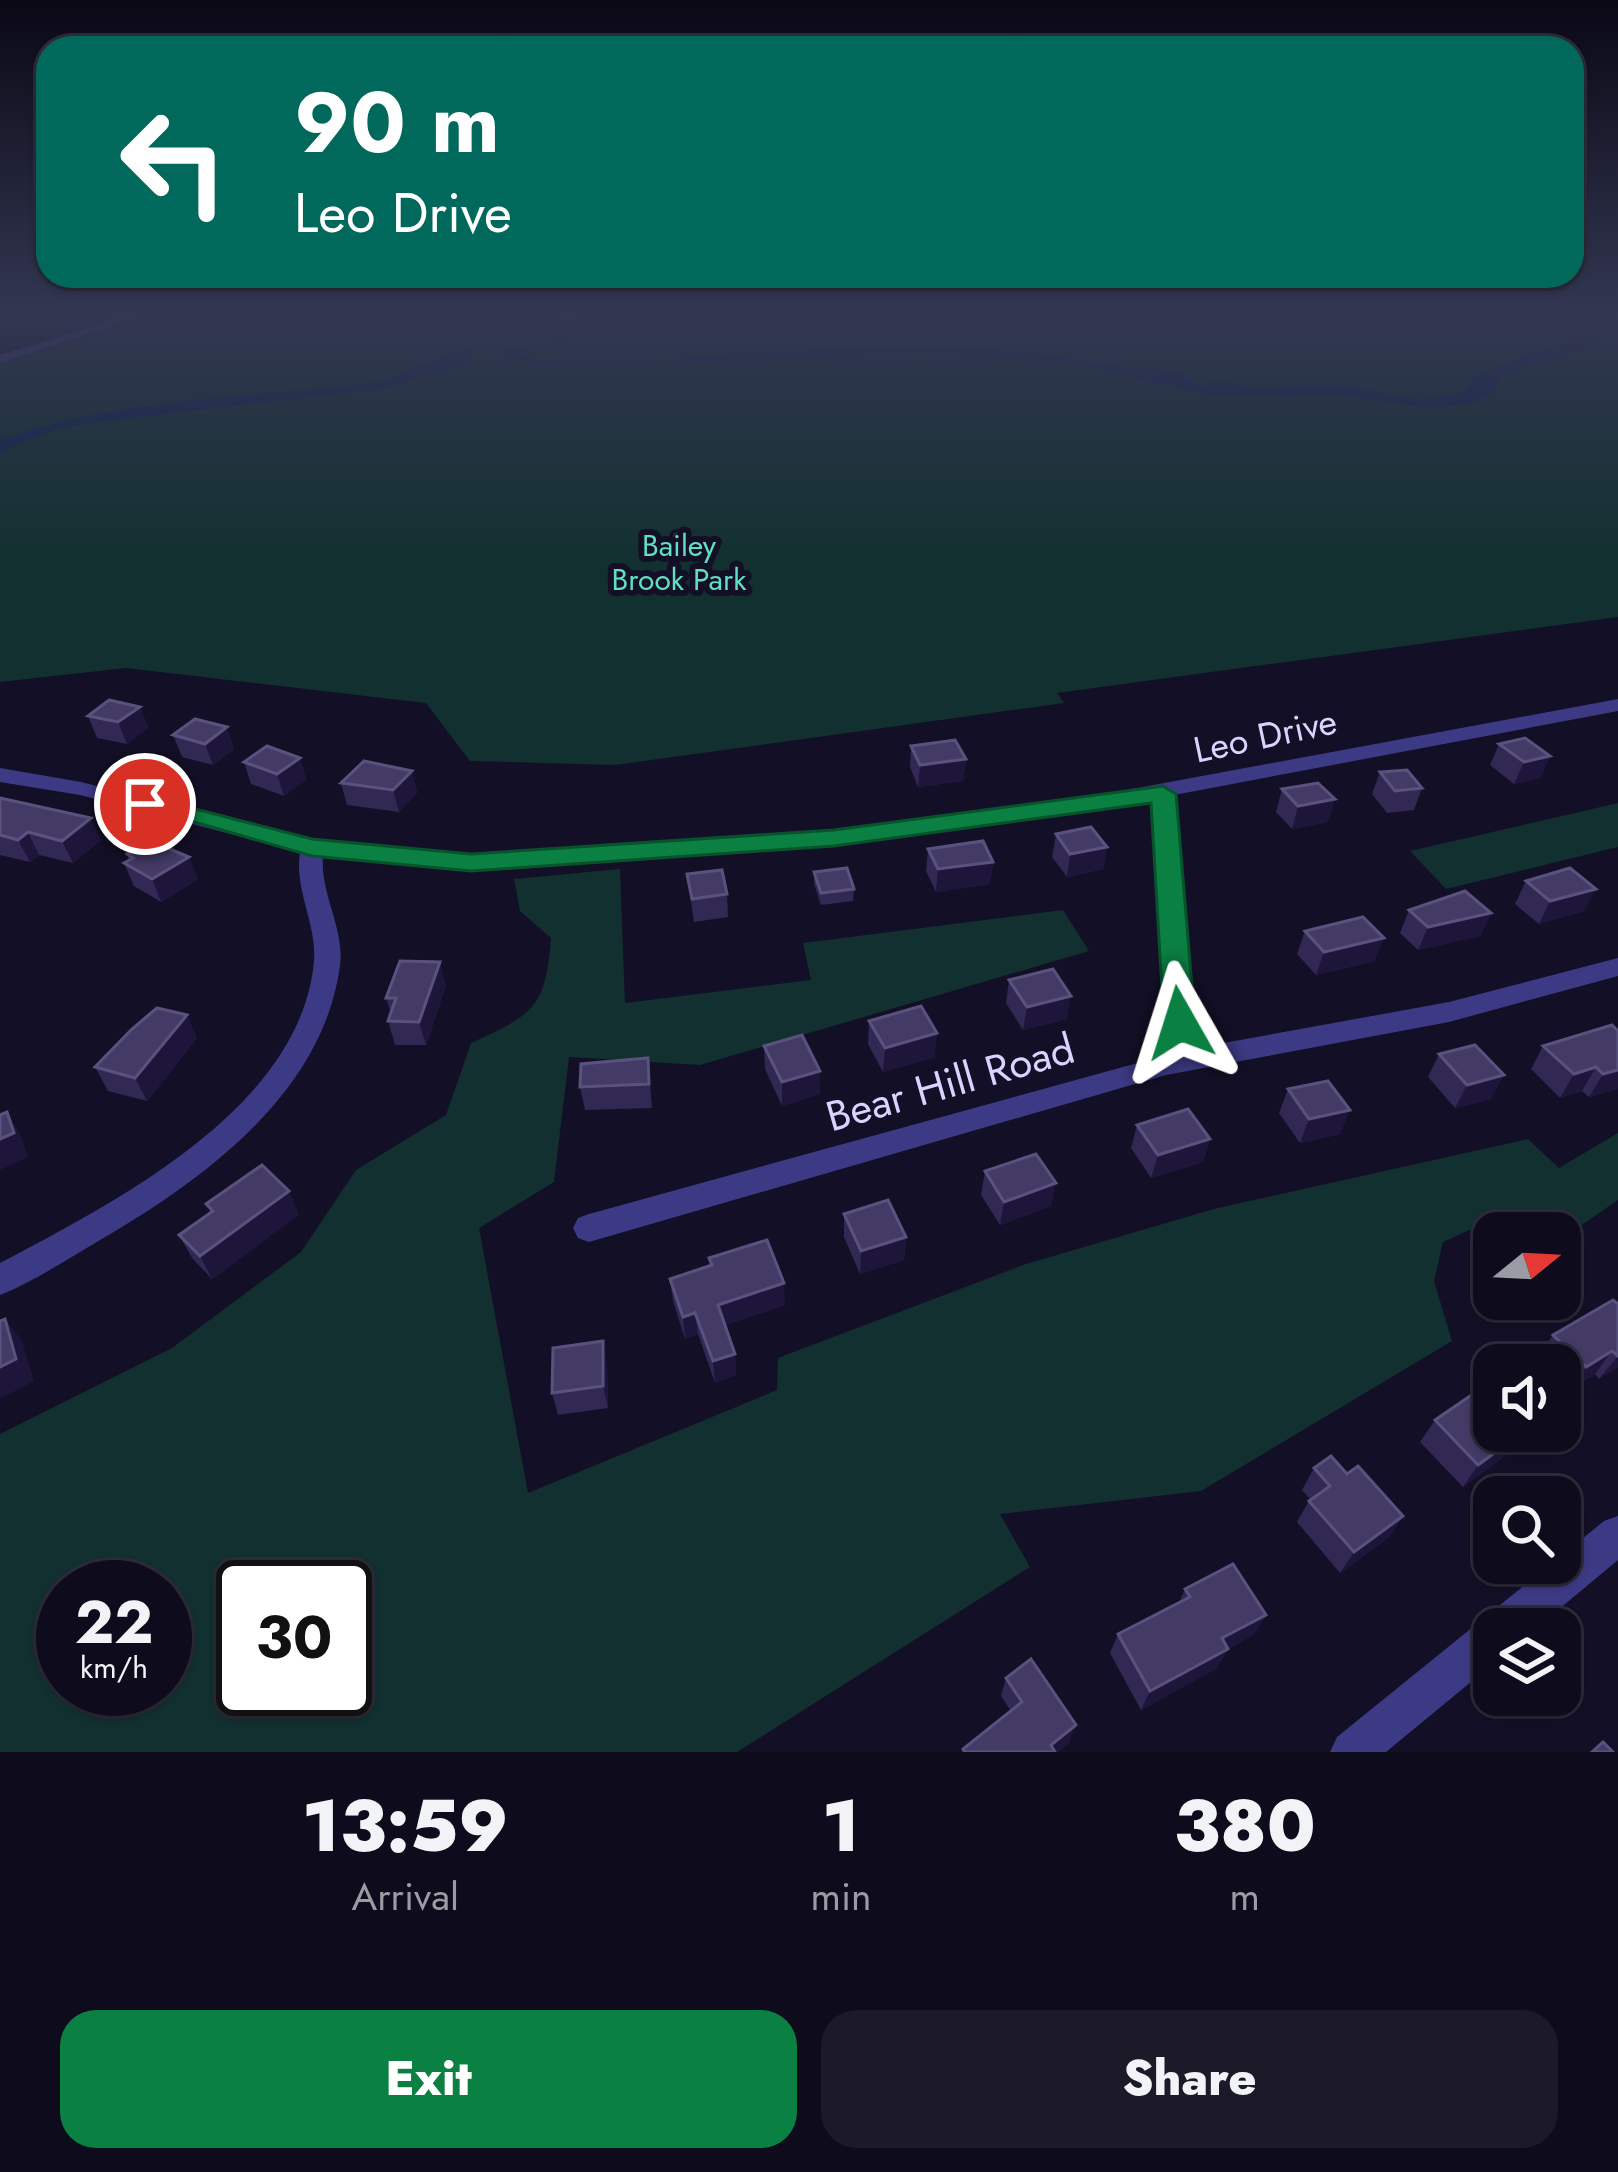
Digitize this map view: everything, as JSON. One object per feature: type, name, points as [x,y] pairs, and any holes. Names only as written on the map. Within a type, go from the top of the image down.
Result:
[{"type":"street","name":"Leo Drive","points":[[0,775],[119,798],[312,848],[426,861],[585,858],[879,833],[1163,794],[1459,731],[1618,705]]},
{"type":"street","points":[[1163,794],[1177,1011],[1198,1058]]},
{"type":"street","points":[[0,1280],[128,1210],[190,1166],[282,1069],[313,1015],[327,961],[324,916],[310,873],[312,848]]},
{"type":"street","name":"Bear Hill Road","points":[[589,1228],[1198,1058],[1449,1012],[1618,967]]},
{"type":"street","points":[[1529,1608],[1618,1535]]},
{"type":"street","points":[[1352,1752],[1473,1653]]},
{"type":"green space","name":"Bailey Brook Park","points":[[0,399],[1618,399],[1618,617],[1057,693],[1064,703],[615,765],[470,761],[426,703],[126,668],[0,682]]},
{"type":"green space","points":[[1618,803],[1618,847],[1446,889],[1410,851]]},
{"type":"green space","points":[[620,869],[625,1003],[811,980],[803,943],[1063,910],[1089,951],[700,1065],[569,1057],[554,1182],[479,1228],[528,1493],[777,1390],[778,1358],[1026,1264],[1214,1209],[1528,1139],[1559,1168],[1618,1133],[1618,1200],[1581,1226],[1581,1212],[1473,1212],[1473,1228],[1443,1242],[1434,1281],[1452,1341],[1201,1491],[1000,1514],[1030,1567],[737,1752],[0,1752],[0,1434],[172,1348],[301,1252],[356,1170],[446,1115],[471,1043],[522,1016],[540,995],[551,938],[520,911],[514,879]]},
{"type":"water","points":[[295,399],[89,423],[53,430],[0,452],[0,440],[44,426],[179,402]]},
{"type":"water","points":[[1364,399],[1481,399],[1473,404],[1429,408]]},
{"type":"building","points":[[109,700],[140,707],[118,722],[88,716]]},
{"type":"building","points":[[195,719],[227,727],[205,744],[173,735]]},
{"type":"building","points":[[1525,738],[1550,756],[1524,762],[1499,744]]},
{"type":"building","points":[[955,740],[966,759],[920,765],[911,746]]},
{"type":"building","points":[[267,746],[300,758],[277,774],[244,762]]},
{"type":"building","points":[[364,761],[412,771],[393,790],[341,783]]},
{"type":"building","points":[[1407,770],[1422,788],[1395,791],[1380,772]]},
{"type":"building","points":[[1318,783],[1335,799],[1298,806],[1282,789]]},
{"type":"building","points":[[0,798],[91,818],[62,841],[28,832],[18,840],[0,835]]},
{"type":"building","points":[[1091,827],[1107,847],[1070,854],[1056,834]]},
{"type":"building","points":[[151,841],[189,857],[152,879],[124,863],[133,858],[127,854]]},
{"type":"building","points":[[983,841],[993,862],[938,869],[928,849]]},
{"type":"building","points":[[847,868],[854,889],[821,893],[814,872]]},
{"type":"building","points":[[1570,868],[1596,889],[1550,901],[1526,881]]},
{"type":"building","points":[[722,870],[727,894],[692,899],[687,874]]},
{"type":"building","points":[[1465,891],[1491,913],[1428,927],[1409,910]]},
{"type":"building","points":[[1363,917],[1384,938],[1324,952],[1305,931]]},
{"type":"building","points":[[400,961],[440,962],[419,1022],[388,1021],[396,998],[386,998]]},
{"type":"building","points":[[1053,969],[1071,996],[1027,1007],[1009,980]]},
{"type":"building","points":[[921,1006],[937,1033],[885,1048],[869,1021]]},
{"type":"building","points":[[157,1008],[187,1015],[135,1078],[95,1067],[132,1029]]},
{"type":"building","points":[[1612,1025],[1618,1031],[1618,1070],[1603,1074],[1596,1067],[1574,1074],[1543,1046]]},
{"type":"building","points":[[802,1035],[820,1071],[782,1082],[764,1046]]},
{"type":"building","points":[[1475,1045],[1504,1075],[1467,1085],[1439,1054]]},
{"type":"building","points":[[648,1058],[649,1084],[580,1087],[581,1064]]},
{"type":"building","points":[[1328,1081],[1350,1110],[1309,1119],[1288,1089]]},
{"type":"building","points":[[1188,1109],[1210,1139],[1158,1155],[1137,1125]]},
{"type":"building","points":[[7,1112],[14,1133],[0,1139],[0,1115]]},
{"type":"building","points":[[1036,1154],[1056,1183],[1004,1202],[985,1171]]},
{"type":"building","points":[[262,1165],[289,1191],[200,1256],[179,1235],[213,1211],[206,1204]]},
{"type":"building","points":[[888,1200],[906,1237],[861,1251],[844,1214]]},
{"type":"building","points":[[767,1240],[784,1283],[718,1305],[735,1354],[713,1361],[695,1313],[683,1317],[670,1279],[712,1265],[709,1258]]},
{"type":"building","points":[[1613,1300],[1618,1304],[1618,1356],[1612,1351],[1586,1367],[1581,1362],[1581,1344],[1562,1344],[1553,1335]]},
{"type":"building","points":[[5,1319],[16,1359],[0,1367],[0,1321]]},
{"type":"building","points":[[603,1341],[603,1386],[552,1393],[553,1348]]},
{"type":"building","points":[[1473,1394],[1473,1452],[1496,1452],[1478,1465],[1435,1420]]},
{"type":"building","points":[[1331,1456],[1347,1474],[1358,1466],[1403,1516],[1354,1552],[1309,1501],[1330,1486],[1314,1468]]},
{"type":"building","points":[[1233,1564],[1266,1615],[1222,1638],[1228,1649],[1150,1691],[1118,1634],[1190,1597],[1185,1589]]},
{"type":"building","points":[[1031,1659],[1076,1725],[1051,1745],[1055,1752],[965,1752],[1022,1702],[1006,1678]]},
{"type":"building","points":[[1603,1742],[1613,1752],[1592,1752]]},
{"type":"route","points":[[145,804],[312,848],[403,860],[471,862],[618,856],[834,838],[1163,794],[1180,1023]]}]
